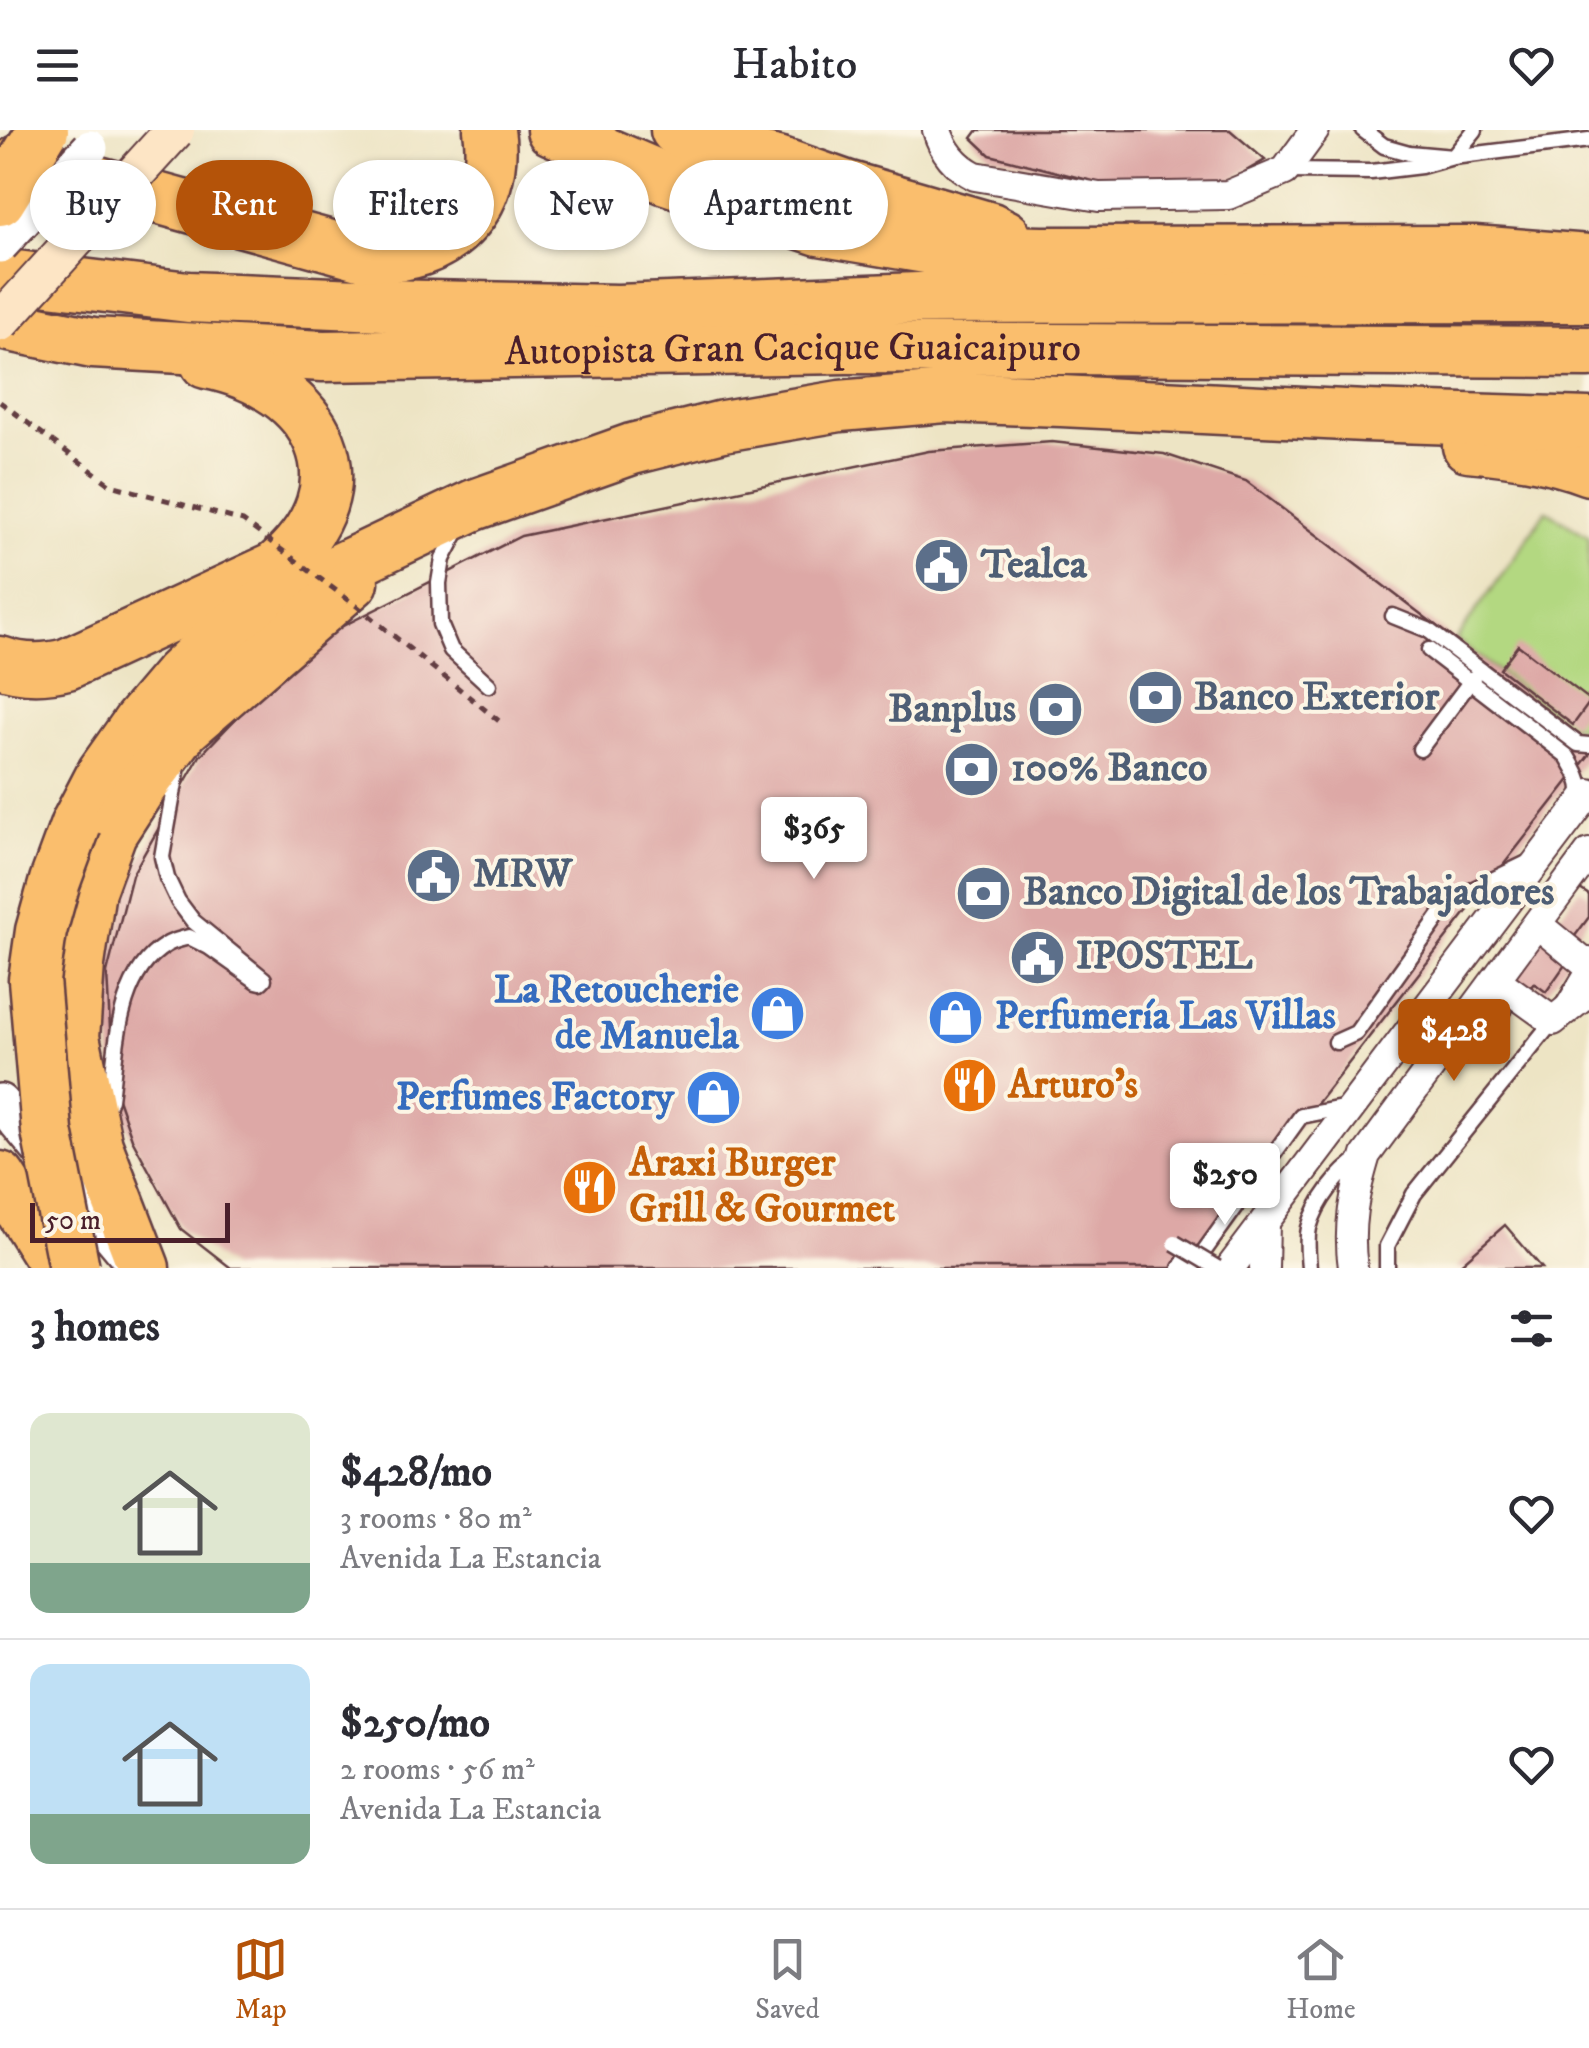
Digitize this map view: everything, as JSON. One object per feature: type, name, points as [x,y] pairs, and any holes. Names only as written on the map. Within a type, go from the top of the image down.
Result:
[{"type":"highway","points":[[0,200],[43,130]]},
{"type":"highway","points":[[0,155],[367,256],[389,258],[433,246],[468,218],[488,178],[489,130]]},
{"type":"highway","points":[[552,130],[666,180],[820,230],[932,249],[1474,251],[1589,260]]},
{"type":"highway","points":[[676,130],[717,148],[769,160]]},
{"type":"highway","points":[[730,130],[775,160]]},
{"type":"highway","points":[[888,198],[991,228],[1042,252]]},
{"type":"highway","name":"Autopista Gran Cacique Guaicaipuro","points":[[0,274],[188,297],[599,309],[918,298],[1589,297]]},
{"type":"highway","name":"Autopista Gran Cacique Guaicaipuro","points":[[0,323],[93,342],[323,356],[847,348],[1589,352]]},
{"type":"highway","points":[[0,662],[48,669],[67,664],[275,568],[306,536],[322,507],[326,474],[320,442],[306,418],[282,396],[261,382],[214,365],[93,342]]},
{"type":"highway","points":[[1346,352],[1432,379],[1589,387]]},
{"type":"highway","points":[[74,1268],[48,1130],[34,980],[40,932],[76,824],[103,772],[178,675],[260,606],[474,506],[632,450],[723,426],[840,406],[946,398],[1061,400],[1589,423]]},
{"type":"highway","points":[[1365,416],[1401,438],[1505,450],[1589,470]]},
{"type":"highway","points":[[142,1268],[94,1135],[74,1037],[90,890],[110,834],[184,729],[403,540]]},
{"type":"highway","points":[[0,1177],[56,1268]]},
{"type":"main road","points":[[0,323],[175,130]]},
{"type":"street","points":[[937,130],[941,143],[960,168],[975,176],[1100,198],[1228,194],[1285,171],[1315,130]]},
{"type":"street","points":[[0,245],[99,139]]},
{"type":"street","points":[[1230,1268],[1584,800]]},
{"type":"street","points":[[1350,1264],[1354,1194],[1366,1155],[1589,853]]},
{"type":"street","points":[[1496,980],[1553,1021],[1588,973],[1538,924]]},
{"type":"street","points":[[0,1102],[142,1268]]},
{"type":"street","points":[[1264,1268],[1265,1222]]},
{"type":"lane","points":[[1363,130],[1384,146],[1453,157]]},
{"type":"lane","points":[[1453,157],[1475,130]]},
{"type":"lane","points":[[1285,171],[1371,172],[1589,140]]},
{"type":"lane","points":[[474,506],[443,560],[440,624],[450,650],[489,685]]},
{"type":"lane","points":[[1393,616],[1428,630],[1567,756],[1578,776],[1584,800]]},
{"type":"lane","points":[[1429,650],[1578,744],[1589,745]]},
{"type":"lane","points":[[1420,750],[1475,676]]},
{"type":"lane","points":[[94,1135],[110,1100],[124,1004],[148,960],[167,944],[189,937],[258,981],[264,979],[193,921],[168,878],[162,857],[184,729]]},
{"type":"lane","points":[[1336,1042],[1356,1033],[1446,901],[1543,855]]},
{"type":"lane","points":[[1387,1268],[1387,1246],[1414,1194],[1553,1021]]},
{"type":"lane","points":[[1180,1268],[1191,1260],[1301,1116],[1353,1106]]},
{"type":"lane","points":[[1310,1268],[1308,1230],[1315,1212],[1348,1166],[1366,1155]]},
{"type":"lane","points":[[1175,1243],[1191,1260],[1217,1268]]},
{"type":"path","points":[[0,402],[112,486],[243,522],[358,607],[504,725]]},
{"type":"green space","points":[[1546,510],[1589,537],[1589,728],[1569,727],[1456,639]]},
{"type":"building","points":[[978,130],[1230,130],[1265,160],[1227,182],[1104,184],[990,155],[972,138]]},
{"type":"building","points":[[1052,442],[1164,454],[1246,481],[1589,742],[1589,755],[1189,1268],[231,1268],[181,1229],[132,1139],[113,1084],[107,973],[132,875],[200,756],[269,684],[337,629],[521,536],[929,451]]},
{"type":"building","points":[[1518,645],[1589,699],[1573,725],[1500,669]]},
{"type":"building","points":[[1580,889],[1589,895],[1589,917],[1560,956],[1567,962],[1546,992],[1534,983],[1497,1032],[1479,1019]]},
{"type":"building","points":[[1505,1225],[1542,1268],[1456,1268]]},
{"type":"place","name":"Tealca","points":[[942,566]]},
{"type":"place","name":"Banco Exterior","points":[[1155,698]]},
{"type":"place","name":"Banplus","points":[[1055,710]]},
{"type":"place","name":"100% Banco","points":[[972,769]]},
{"type":"place","name":"MRW","points":[[434,875]]},
{"type":"place","name":"Banco Digital de los Trabajadores","points":[[984,893]]},
{"type":"place","name":"IPOSTEL","points":[[1037,957]]},
{"type":"place","name":"La Retoucherie de Manuela","points":[[778,1014]]},
{"type":"place","name":"Perfumería Las Villas","points":[[956,1017]]},
{"type":"place","name":"Arturo's","points":[[969,1086]]},
{"type":"place","name":"Perfumes Factory","points":[[713,1098]]},
{"type":"place","name":"Araxi Burger Grill & Gourmet","points":[[590,1187]]}]
